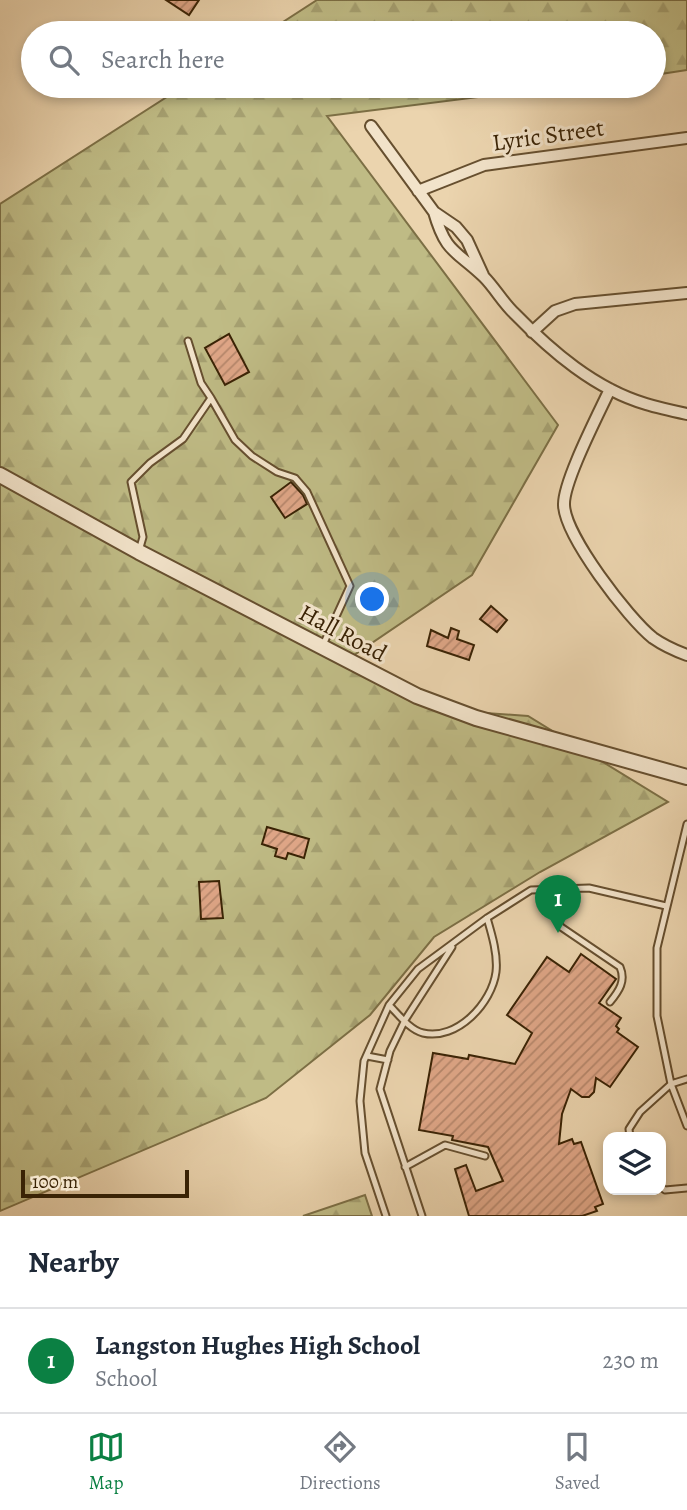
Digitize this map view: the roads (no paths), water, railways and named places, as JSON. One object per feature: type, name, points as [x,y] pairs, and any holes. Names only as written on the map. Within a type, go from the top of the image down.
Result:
[{"type":"street","points":[[371,126],[434,212],[446,243],[456,256],[484,278],[512,312],[547,345],[610,389],[644,404],[687,414]]},
{"type":"street","name":"Lyric Street","points":[[418,191],[484,165],[687,138]]},
{"type":"street","points":[[434,212],[467,240],[484,278]]},
{"type":"street","points":[[533,332],[555,311],[575,304],[687,293]]},
{"type":"street","points":[[610,389],[570,479],[564,504],[569,523],[578,543],[628,614],[654,639],[687,655]]},
{"type":"street","name":"Hall Road","points":[[0,475],[139,552],[417,696],[476,718],[687,777]]},
{"type":"lane","points":[[188,341],[201,383],[236,440],[252,456],[277,472],[295,478],[307,492],[350,586],[321,648]]},
{"type":"lane","points":[[139,552],[142,537],[131,482],[150,463],[183,439],[211,398]]},
{"type":"lane","points":[[687,824],[657,948],[657,1016],[671,1084],[687,1126]]},
{"type":"lane","points":[[386,1216],[365,1153],[360,1101],[367,1056],[389,1005],[418,970],[487,918],[531,890],[589,888],[666,906]]},
{"type":"lane","points":[[545,889],[551,911],[561,927],[620,967],[622,982],[610,1002]]},
{"type":"lane","points":[[389,1005],[423,1033],[445,1032],[462,1024],[478,1009],[490,992],[496,972],[494,943],[487,918]]},
{"type":"lane","points":[[422,1216],[380,1089],[388,1060],[405,1020],[456,942]]},
{"type":"lane","points":[[367,1056],[388,1060]]},
{"type":"lane","points":[[629,1132],[640,1112],[671,1084],[687,1079]]},
{"type":"lane","points":[[405,1167],[446,1145],[485,1156]]},
{"type":"lane","points":[[666,1190],[687,1188]]},
{"type":"place","name":"Langston Hughes High School","points":[[558,933]]}]
